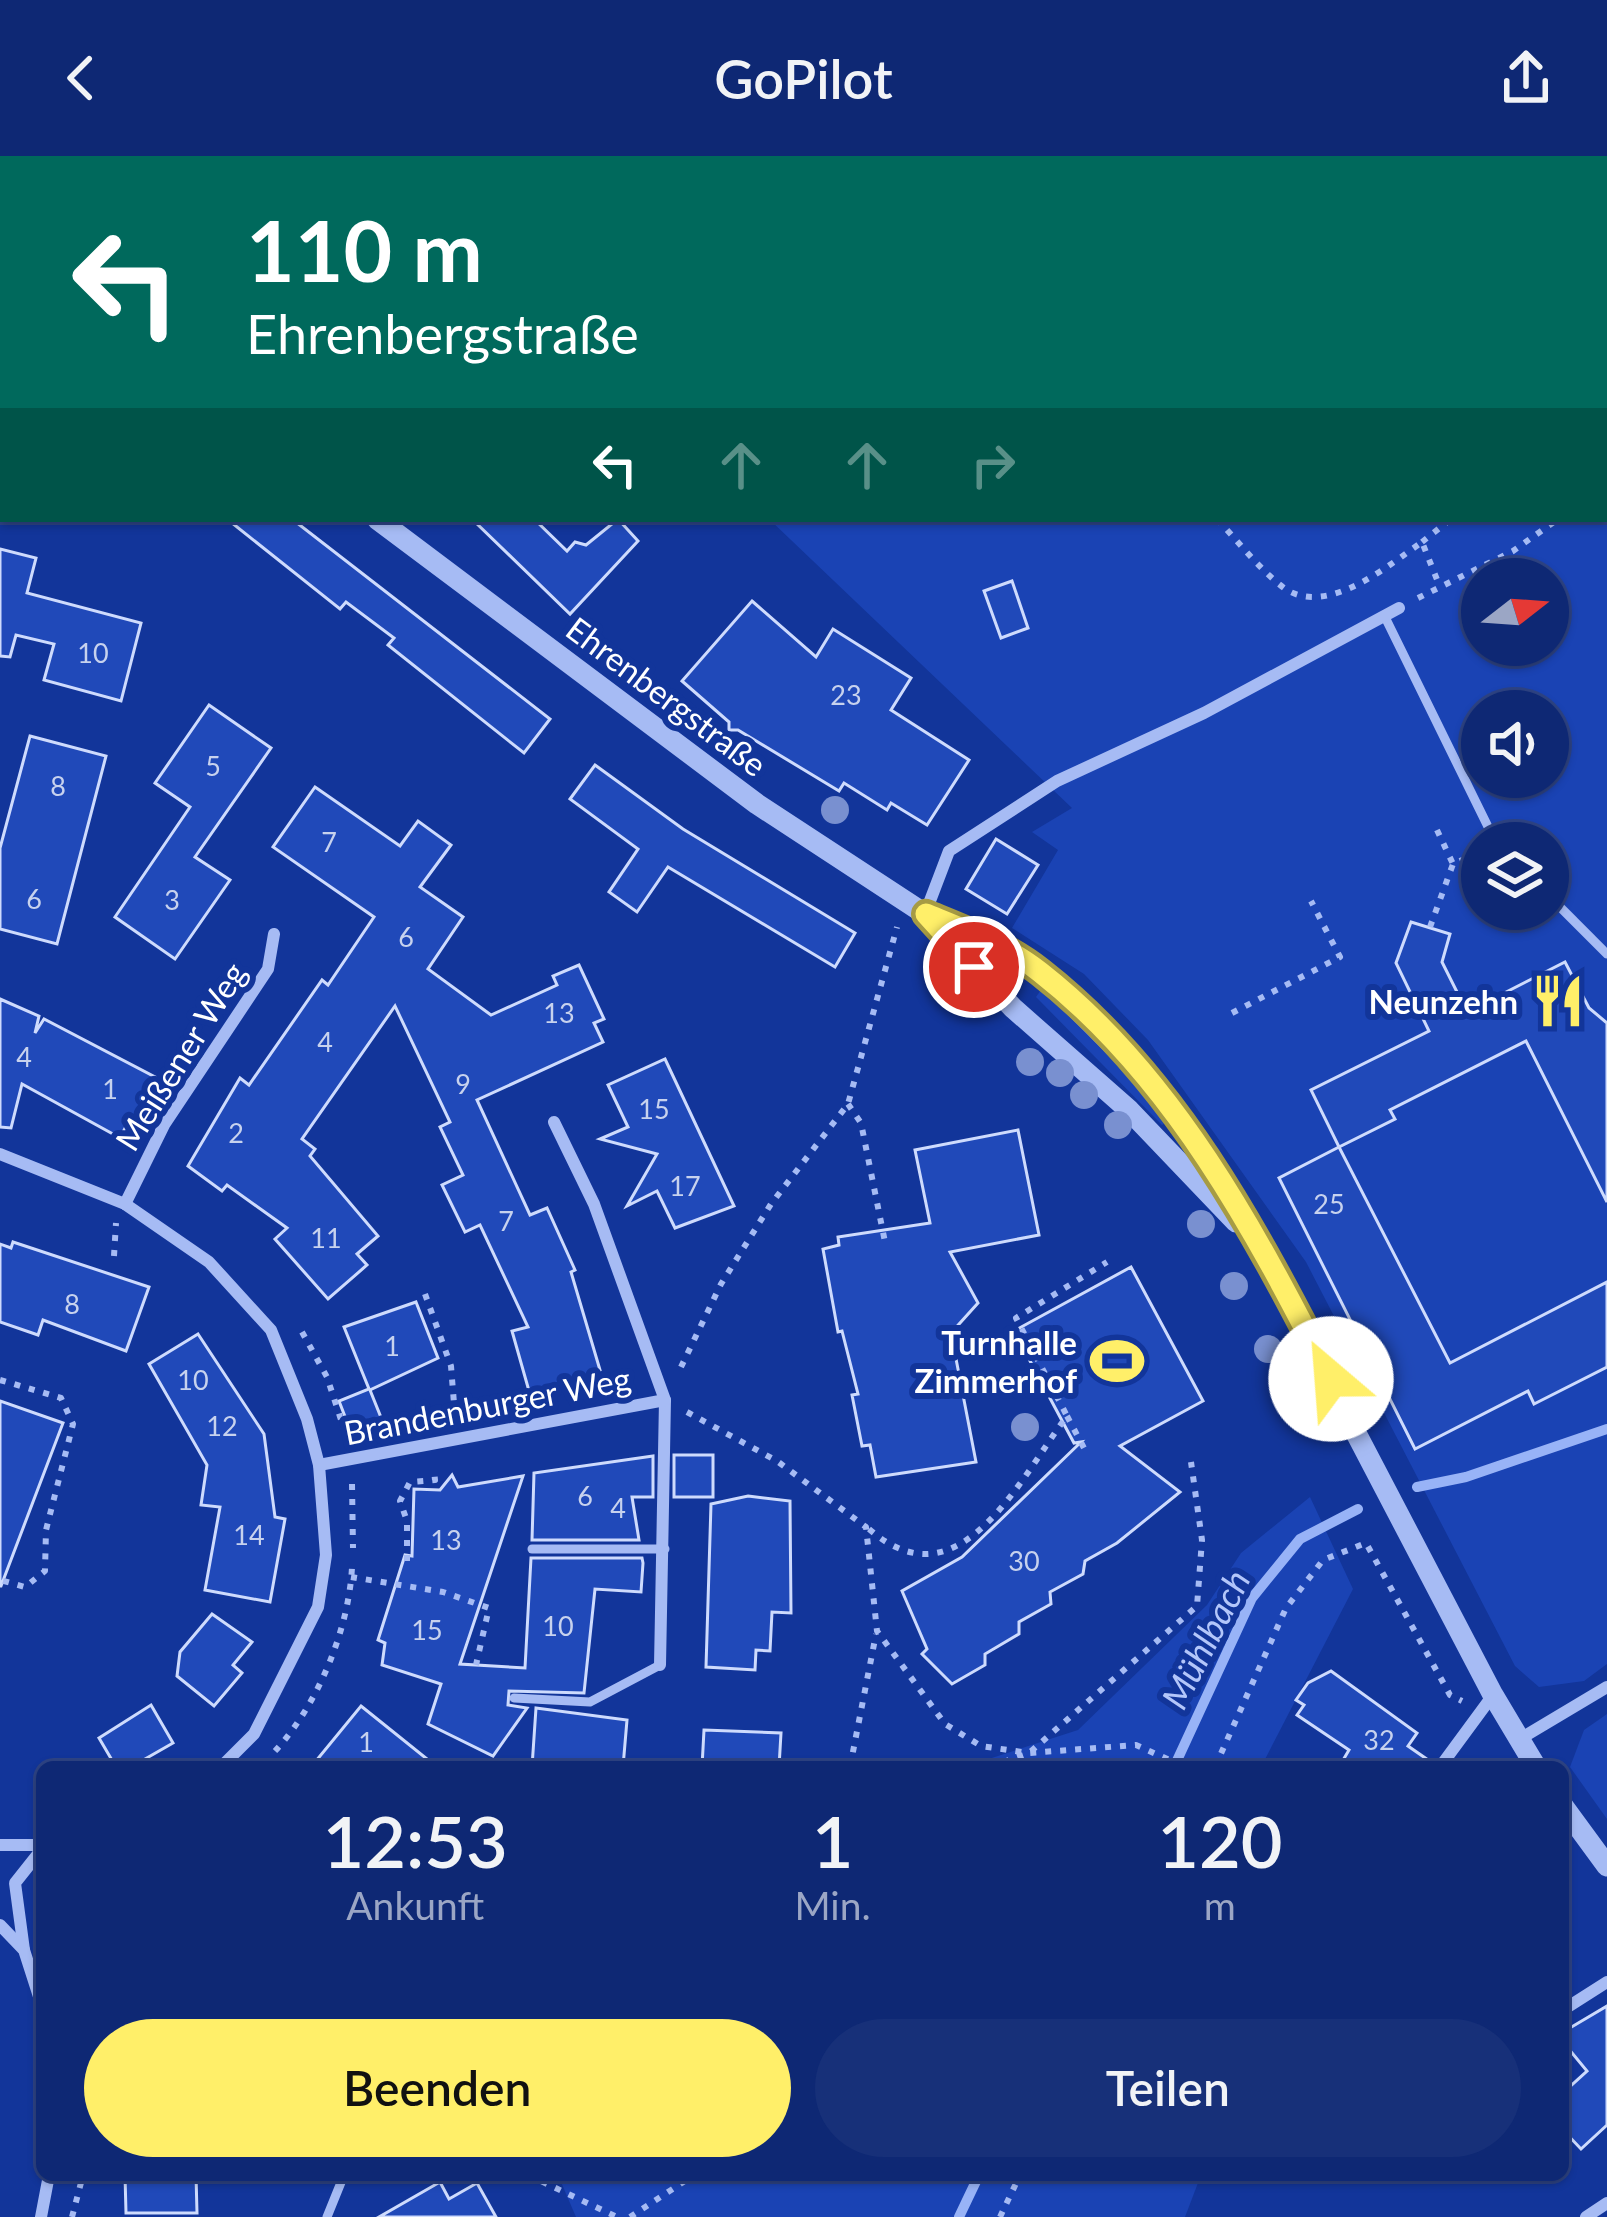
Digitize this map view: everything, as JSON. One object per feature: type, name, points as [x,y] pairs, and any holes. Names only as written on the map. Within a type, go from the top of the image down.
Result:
[{"type":"street","name":"Ehrenbergstraße","points":[[381,522],[757,804],[926,914],[993,942],[1040,972],[1154,1086],[1221,1175],[1493,1695],[1533,1761]]},
{"type":"street","points":[[926,914],[949,851],[1058,781],[1204,713],[1399,608]]},
{"type":"street","name":"Ehrenbergstraße","points":[[926,914],[1012,1007],[1130,1110],[1253,1240]]},
{"type":"street","name":"Meißener Weg","points":[[125,1204],[164,1125],[268,969],[274,934]]},
{"type":"street","name":"Brandenburger Weg","points":[[554,1122],[594,1204],[665,1400],[660,1665]]},
{"type":"street","points":[[2,1159],[125,1204],[209,1262],[271,1330],[319,1465],[324,1570],[319,1607],[242,1761]]},
{"type":"street","name":"Brandenburger Weg","points":[[319,1465],[665,1400]]},
{"type":"street","points":[[1518,1740],[1607,1687]]},
{"type":"street","points":[[1444,1761],[1493,1695]]},
{"type":"street","points":[[1569,1813],[1607,1866]]},
{"type":"street","points":[[0,1845],[36,1847]]},
{"type":"street","points":[[36,1855],[15,1883],[24,1950],[36,1987]]},
{"type":"street","points":[[0,1925],[24,1950]]},
{"type":"street","points":[[1569,2006],[1607,1982]]},
{"type":"street","points":[[41,2217],[48,2181]]},
{"type":"street","points":[[1586,2217],[1607,2204]]},
{"type":"lane","points":[[1384,616],[1486,822]]},
{"type":"lane","points":[[1569,916],[1607,953]]},
{"type":"lane","points":[[532,1549],[665,1549]]},
{"type":"lane","points":[[514,1698],[590,1702],[660,1665]]},
{"type":"lane","points":[[327,2217],[342,2181]]},
{"type":"path","points":[[1220,522],[1287,590],[1313,595],[1365,581],[1447,522]]},
{"type":"path","points":[[1399,608],[1514,550],[1554,522]]},
{"type":"path","points":[[1422,542],[1440,587]]},
{"type":"path","points":[[1437,830],[1454,864]]},
{"type":"path","points":[[1430,927],[1454,864],[1461,861]]},
{"type":"path","points":[[904,900],[848,1104],[721,1284],[665,1400],[777,1461],[893,1550],[925,1557],[966,1541],[989,1523],[1067,1416]]},
{"type":"path","points":[[1232,1013],[1340,957],[1311,901]]},
{"type":"path","points":[[848,1104],[861,1123],[886,1247]]},
{"type":"path","points":[[1084,1448],[1016,1318],[1107,1262]]},
{"type":"path","points":[[425,1294],[446,1347],[460,1437]]},
{"type":"path","points":[[0,1380],[61,1398],[73,1424],[46,1530],[45,1571],[25,1587],[0,1580]]},
{"type":"path","points":[[407,1561],[407,1521],[400,1501],[410,1482],[435,1480],[430,1442]]},
{"type":"path","points":[[1006,1761],[1029,1753],[1197,1606],[1202,1540],[1191,1462]]},
{"type":"path","points":[[851,1761],[877,1630],[866,1527]]},
{"type":"path","points":[[1218,1761],[1286,1608],[1323,1560],[1366,1543],[1450,1695],[1469,1704],[1493,1695]]},
{"type":"path","points":[[324,1570],[443,1592],[489,1609],[476,1665]]},
{"type":"path","points":[[877,1630],[945,1724],[982,1746],[1029,1753],[1136,1745],[1173,1761]]},
{"type":"path","points":[[72,2217],[81,2181]]},
{"type":"path","points":[[541,2181],[617,2217]]},
{"type":"path","points":[[630,2217],[685,2181]]},
{"type":"path","points":[[1000,2217],[1017,2181]]},
{"type":"shaded area","points":[[772,522],[1607,522],[1607,1664],[1584,1681],[1539,1687],[1515,1666],[1306,1262],[1148,1040],[1084,974],[1012,928],[1058,850],[1032,832],[1072,808]]},
{"type":"shaded area","points":[[1043,987],[1113,1054],[1169,1120],[1162,1125],[1036,997]]},
{"type":"shaded area","points":[[1310,1497],[1353,1589],[1264,1761],[982,1761],[1078,1730],[1207,1605],[1241,1553]]},
{"type":"shaded area","points":[[1607,1714],[1607,1819],[1570,1767],[1584,1730]]},
{"type":"shaded area","points":[[561,2181],[1199,2181],[1185,2217],[576,2217]]},
{"type":"building","points":[[231,522],[296,522],[550,719],[524,753],[388,645],[394,638],[346,602],[340,609]]},
{"type":"building","points":[[475,522],[537,522],[567,551],[575,542],[586,545],[621,522],[638,541],[570,614]]},
{"type":"building","points":[[0,549],[36,558],[27,593],[141,623],[121,701],[44,680],[54,644],[16,635],[10,657],[0,656]]},
{"type":"building","points":[[1012,581],[1028,628],[1001,638],[984,591]]},
{"type":"building","points":[[752,601],[816,657],[833,629],[911,678],[891,710],[969,760],[927,825],[891,803],[887,810],[844,783],[839,791],[738,730],[729,730],[729,722],[682,681]]},
{"type":"building","points":[[209,705],[271,748],[195,857],[230,880],[175,959],[115,917],[190,807],[155,783]]},
{"type":"building","points":[[30,736],[106,756],[57,944],[0,929],[0,848]]},
{"type":"building","points":[[595,765],[683,829],[855,933],[835,967],[668,867],[637,912],[609,892],[638,849],[570,799]]},
{"type":"building","points":[[315,787],[400,846],[418,821],[451,845],[420,887],[463,917],[428,969],[491,1015],[557,985],[553,976],[579,965],[604,1019],[594,1023],[603,1042],[477,1100],[530,1215],[547,1208],[575,1270],[571,1272],[600,1370],[581,1380],[529,1391],[512,1331],[528,1327],[480,1225],[465,1232],[442,1185],[463,1175],[440,1127],[450,1122],[395,1006],[302,1139],[315,1149],[310,1156],[378,1236],[357,1254],[367,1265],[328,1299],[275,1239],[287,1228],[227,1185],[222,1191],[188,1166],[240,1078],[249,1085],[322,980],[328,985],[374,917],[273,847]]},
{"type":"building","points":[[996,839],[1038,865],[1007,914],[966,889]]},
{"type":"building","points":[[1411,922],[1450,934],[1442,962],[1467,1012],[1565,962],[1589,1008],[1607,1023],[1607,1202],[1526,1041],[1390,1110],[1395,1119],[1339,1147],[1311,1090],[1429,1031],[1396,963]]},
{"type":"building","points":[[0,999],[39,1016],[35,1033],[44,1019],[155,1077],[136,1120],[131,1117],[122,1134],[113,1134],[22,1084],[11,1128],[0,1127]]},
{"type":"building","points":[[665,1059],[734,1206],[675,1228],[657,1191],[627,1206],[657,1154],[600,1139],[628,1127],[608,1085]]},
{"type":"building","points":[[1018,1130],[1039,1235],[950,1252],[978,1303],[951,1333],[976,1462],[876,1477],[870,1445],[862,1446],[852,1395],[858,1394],[842,1331],[838,1332],[823,1249],[839,1245],[838,1237],[930,1223],[915,1150]]},
{"type":"building","points":[[1339,1147],[1450,1363],[1607,1282],[1607,1367],[1534,1404],[1528,1391],[1415,1449],[1279,1178]]},
{"type":"building","points":[[13,1242],[149,1287],[126,1351],[43,1320],[38,1335],[0,1322],[0,1244],[11,1248]]},
{"type":"building","points":[[1131,1267],[1203,1401],[1120,1446],[1180,1492],[1117,1543],[1085,1561],[1083,1574],[1050,1592],[1051,1604],[1019,1622],[1019,1634],[985,1654],[985,1665],[952,1684],[922,1654],[927,1649],[902,1591],[962,1557],[1081,1442],[1074,1443],[1014,1331]]},
{"type":"building","points":[[416,1302],[438,1358],[370,1390],[382,1420],[351,1432],[339,1401],[369,1389],[344,1327]]},
{"type":"building","points":[[198,1334],[264,1434],[275,1517],[285,1519],[270,1602],[205,1590],[220,1507],[201,1505],[207,1465],[149,1364]]},
{"type":"building","points":[[0,1401],[63,1423],[1,1586],[0,1586]]},
{"type":"building","points":[[674,1455],[713,1455],[713,1497],[674,1497]]},
{"type":"building","points":[[653,1456],[653,1497],[632,1497],[639,1540],[532,1540],[534,1473]]},
{"type":"building","points":[[452,1475],[458,1487],[523,1476],[460,1664],[525,1668],[531,1558],[642,1558],[643,1563],[641,1592],[595,1589],[584,1693],[509,1691],[508,1705],[527,1708],[493,1756],[428,1724],[441,1684],[382,1665],[385,1643],[378,1640],[405,1555],[412,1556],[414,1489],[440,1490]]},
{"type":"building","points":[[748,1496],[790,1501],[791,1613],[772,1612],[770,1651],[756,1650],[755,1670],[706,1667],[711,1504]]},
{"type":"building","points":[[212,1614],[252,1642],[233,1665],[242,1673],[214,1706],[177,1676],[180,1652]]},
{"type":"building","points":[[1331,1671],[1417,1733],[1408,1746],[1430,1761],[1343,1761],[1349,1750],[1297,1715],[1304,1705],[1296,1700],[1308,1683]]},
{"type":"building","points":[[151,1705],[173,1743],[142,1761],[112,1761],[99,1738]]},
{"type":"building","points":[[361,1706],[430,1761],[316,1761]]},
{"type":"building","points":[[536,1708],[627,1720],[624,1761],[532,1761]]},
{"type":"building","points":[[704,1730],[781,1733],[779,1761],[702,1761]]},
{"type":"building","points":[[1607,2006],[1607,2125],[1581,2149],[1569,2136],[1569,2088],[1587,2071],[1569,2049],[1569,2028]]},
{"type":"building","points":[[125,2181],[196,2181],[197,2213],[126,2213]]},
{"type":"building","points":[[440,2182],[449,2199],[477,2183],[496,2217],[379,2217]]},
{"type":"waterway","name":"Mühlbach","points":[[1417,1487],[1466,1477],[1607,1429]]},
{"type":"waterway","name":"Mühlbach","points":[[1177,1761],[1252,1598],[1300,1539],[1358,1509]]},
{"type":"waterway","name":"Mühlbach","points":[[959,2217],[976,2181]]},
{"type":"place","name":"Neunzehn","points":[[1558,1001]]},
{"type":"place","name":"Turnhalle Zimmerhof","points":[[1117,1361]]},
{"type":"route","points":[[974,967],[926,914],[993,942],[1040,972],[1154,1086],[1221,1175],[1331,1379]]}]
